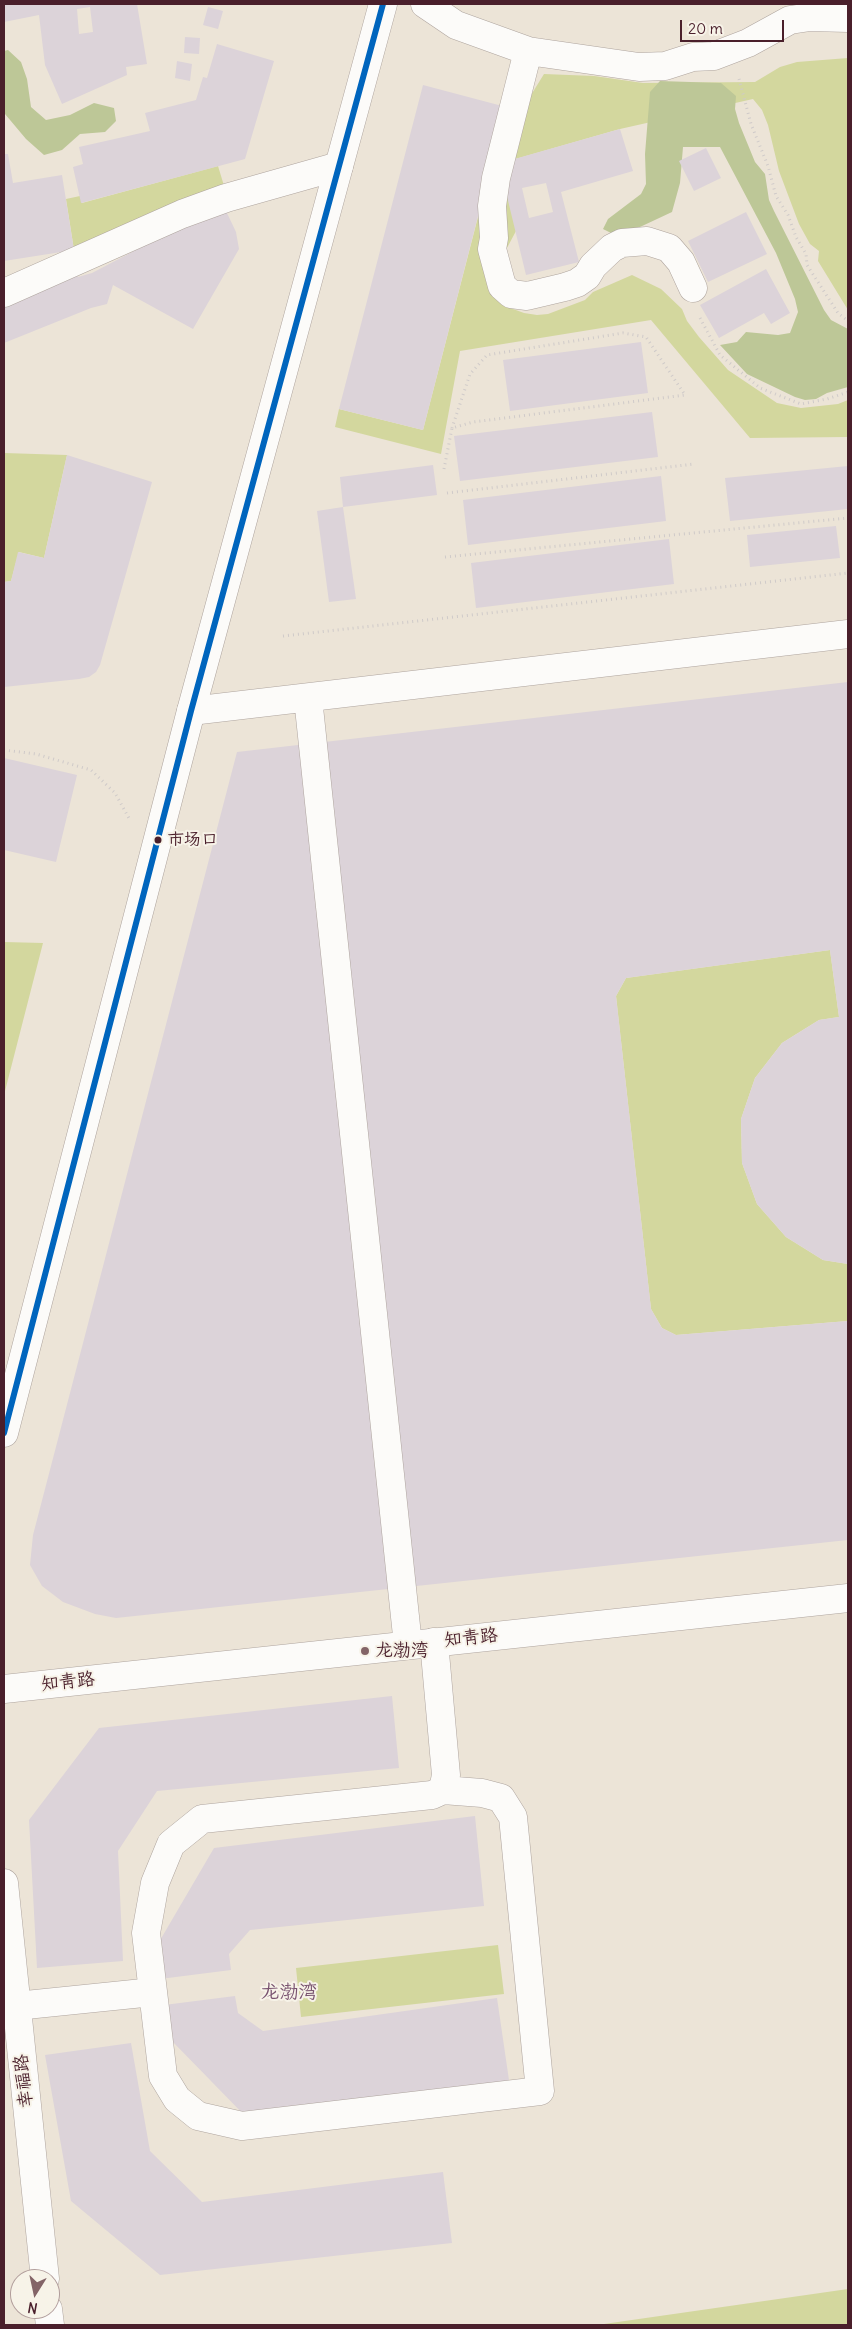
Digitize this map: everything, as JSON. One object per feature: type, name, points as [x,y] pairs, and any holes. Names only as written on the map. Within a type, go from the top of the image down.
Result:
[{"type":"main road","points":[[4,1433],[191,711],[384,4]]},
{"type":"main road","points":[[425,4],[456,26],[528,51],[639,68],[665,66],[693,57],[714,56],[748,43],[790,20],[810,17],[848,18]]},
{"type":"main road","points":[[528,51],[496,178],[492,206],[494,238],[492,249],[502,286],[511,294],[527,296],[565,287],[577,283],[587,276],[593,266],[612,248],[622,243],[646,241],[668,248],[681,262],[693,288]]},
{"type":"main road","points":[[4,293],[182,214],[226,198],[339,166]]},
{"type":"main road","points":[[191,711],[848,634]]},
{"type":"main road","points":[[308,698],[421,1644],[446,1775],[443,1790]]},
{"type":"main road","name":"知青路","points":[[4,1688],[848,1598]]},
{"type":"main road","points":[[443,1790],[501,1798],[513,1817],[540,2091],[242,2126],[198,2116],[177,2099],[163,2076],[146,1933],[155,1883],[171,1844],[202,1819],[432,1795],[443,1790]]},
{"type":"main road","name":"幸福路","points":[[4,1883],[44,2269]]},
{"type":"main road","points":[[16,2006],[153,1992]]},
{"type":"path","points":[[728,51],[738,69],[750,124],[768,166],[776,196],[788,215],[796,237],[806,254],[807,265],[838,313],[848,321]]},
{"type":"path","points":[[693,288],[695,308],[720,355],[760,388],[801,404],[827,399],[848,392]]},
{"type":"path","points":[[444,469],[452,428],[470,374],[487,355],[623,333],[646,337],[685,395],[473,422],[452,428]]},
{"type":"path","points":[[447,492],[694,464]]},
{"type":"path","points":[[445,557],[848,518]]},
{"type":"path","points":[[283,636],[848,573]]},
{"type":"path","points":[[4,750],[36,754],[91,770],[115,793],[133,826]]},
{"type":"green space","points":[[8,50],[21,62],[27,79],[31,107],[46,120],[70,115],[94,103],[114,108],[116,121],[105,132],[80,134],[62,150],[44,155],[26,139],[5,114],[4,51]]},
{"type":"green space","points":[[848,58],[848,310],[818,261],[819,251],[810,244],[799,224],[779,171],[768,125],[762,110],[753,99],[620,129],[512,160],[516,231],[491,278],[504,300],[513,309],[537,315],[548,314],[585,300],[593,292],[632,275],[661,289],[682,309],[687,321],[699,337],[728,370],[777,403],[801,408],[838,404],[848,400],[848,437],[750,438],[651,320],[460,351],[441,454],[335,427],[339,409],[423,430],[494,155],[544,74],[594,76],[643,83],[755,82],[780,67],[797,62]]},
{"type":"green space","points":[[660,81],[721,83],[736,96],[735,109],[739,123],[755,162],[765,174],[769,200],[774,211],[824,310],[831,320],[848,329],[848,387],[827,393],[816,399],[805,400],[795,397],[747,374],[720,345],[737,342],[746,332],[778,335],[790,333],[798,312],[795,299],[776,253],[720,147],[683,147],[680,183],[672,212],[625,234],[613,234],[603,229],[608,219],[641,194],[646,184],[645,154],[650,92]]},
{"type":"green space","points":[[218,166],[225,189],[74,250],[66,199],[80,196],[82,203]]},
{"type":"green space","points":[[4,453],[67,455],[44,558],[19,552],[11,581],[4,582]]},
{"type":"green space","points":[[4,942],[43,943],[4,1095]]},
{"type":"green space","points":[[830,950],[839,1017],[819,1020],[782,1043],[755,1078],[741,1119],[742,1163],[757,1204],[786,1237],[823,1260],[848,1264],[848,1321],[676,1335],[662,1328],[651,1309],[616,996],[626,978]]},
{"type":"green space","points":[[498,1945],[504,1994],[301,2017],[296,1968]]},
{"type":"green space","points":[[848,2289],[848,2325],[597,2325]]},
{"type":"building","points":[[4,4],[137,4],[147,64],[126,67],[127,75],[62,104],[45,65],[39,15],[4,22]],"holes":[[[90,7],[93,32],[79,34],[77,9]]]},
{"type":"building","points":[[208,7],[223,11],[218,29],[203,25]]},
{"type":"building","points":[[185,37],[200,38],[199,54],[184,53]]},
{"type":"building","points":[[217,44],[274,61],[245,159],[81,203],[73,167],[83,164],[79,147],[150,131],[145,113],[196,100],[203,77],[207,78]]},
{"type":"building","points":[[177,61],[192,64],[190,81],[175,78]]},
{"type":"building","points":[[423,85],[506,107],[423,430],[339,409]]},
{"type":"building","points":[[620,129],[633,171],[561,192],[579,262],[526,275],[503,180],[511,160]],"holes":[[[546,183],[553,212],[529,218],[522,188]]]},
{"type":"building","points":[[706,148],[721,178],[694,191],[679,161]]},
{"type":"building","points":[[4,154],[8,154],[13,183],[62,175],[74,250],[4,261]]},
{"type":"building","points":[[216,208],[227,213],[236,232],[239,249],[193,329],[113,285],[107,304],[91,308],[4,343],[4,295],[71,260],[78,277],[92,273]]},
{"type":"building","points":[[746,212],[767,254],[708,282],[688,241]]},
{"type":"building","points":[[766,269],[790,313],[771,324],[764,313],[719,338],[700,305]]},
{"type":"building","points":[[641,342],[648,393],[510,411],[503,360]]},
{"type":"building","points":[[652,412],[658,457],[460,481],[454,436]]},
{"type":"building","points":[[67,455],[152,482],[100,665],[96,672],[89,677],[79,679],[4,687],[4,582],[11,581],[18,552],[44,558]]},
{"type":"building","points":[[433,465],[437,495],[343,507],[340,477]]},
{"type":"building","points":[[848,466],[848,509],[730,521],[725,478]]},
{"type":"building","points":[[661,476],[666,521],[468,545],[463,500]]},
{"type":"building","points":[[343,507],[356,599],[329,602],[317,511]]},
{"type":"building","points":[[836,526],[840,558],[750,567],[747,535]]},
{"type":"building","points":[[669,539],[674,584],[476,608],[471,563]]},
{"type":"building","points":[[848,682],[848,1264],[823,1260],[786,1237],[757,1204],[742,1163],[741,1119],[755,1078],[782,1043],[819,1020],[839,1017],[830,950],[626,978],[616,996],[651,1309],[662,1328],[676,1335],[848,1321],[848,1540],[116,1618],[95,1614],[63,1602],[42,1586],[30,1565],[33,1535],[237,752]]},
{"type":"building","points":[[4,758],[77,775],[56,862],[4,850]]},
{"type":"building","points":[[392,1696],[399,1768],[157,1791],[118,1851],[123,1961],[37,1968],[29,1820],[99,1728]]},
{"type":"building","points":[[475,1816],[484,1906],[250,1930],[229,1954],[231,1970],[160,1979],[159,1942],[214,1848]]},
{"type":"building","points":[[235,1996],[238,2013],[263,2031],[497,1998],[510,2087],[249,2120],[172,2041],[164,2005]]},
{"type":"building","points":[[131,2043],[150,2151],[202,2202],[443,2172],[452,2243],[160,2275],[71,2201],[45,2055]]},
{"type":"transit line","points":[[4,1433],[191,711],[383,4]]},
{"type":"place","name":"市场口","points":[[158,840]]},
{"type":"place","name":"龙渤湾","points":[[365,1651]]},
{"type":"district","name":"龙渤湾","points":[[289,1993]]}]
